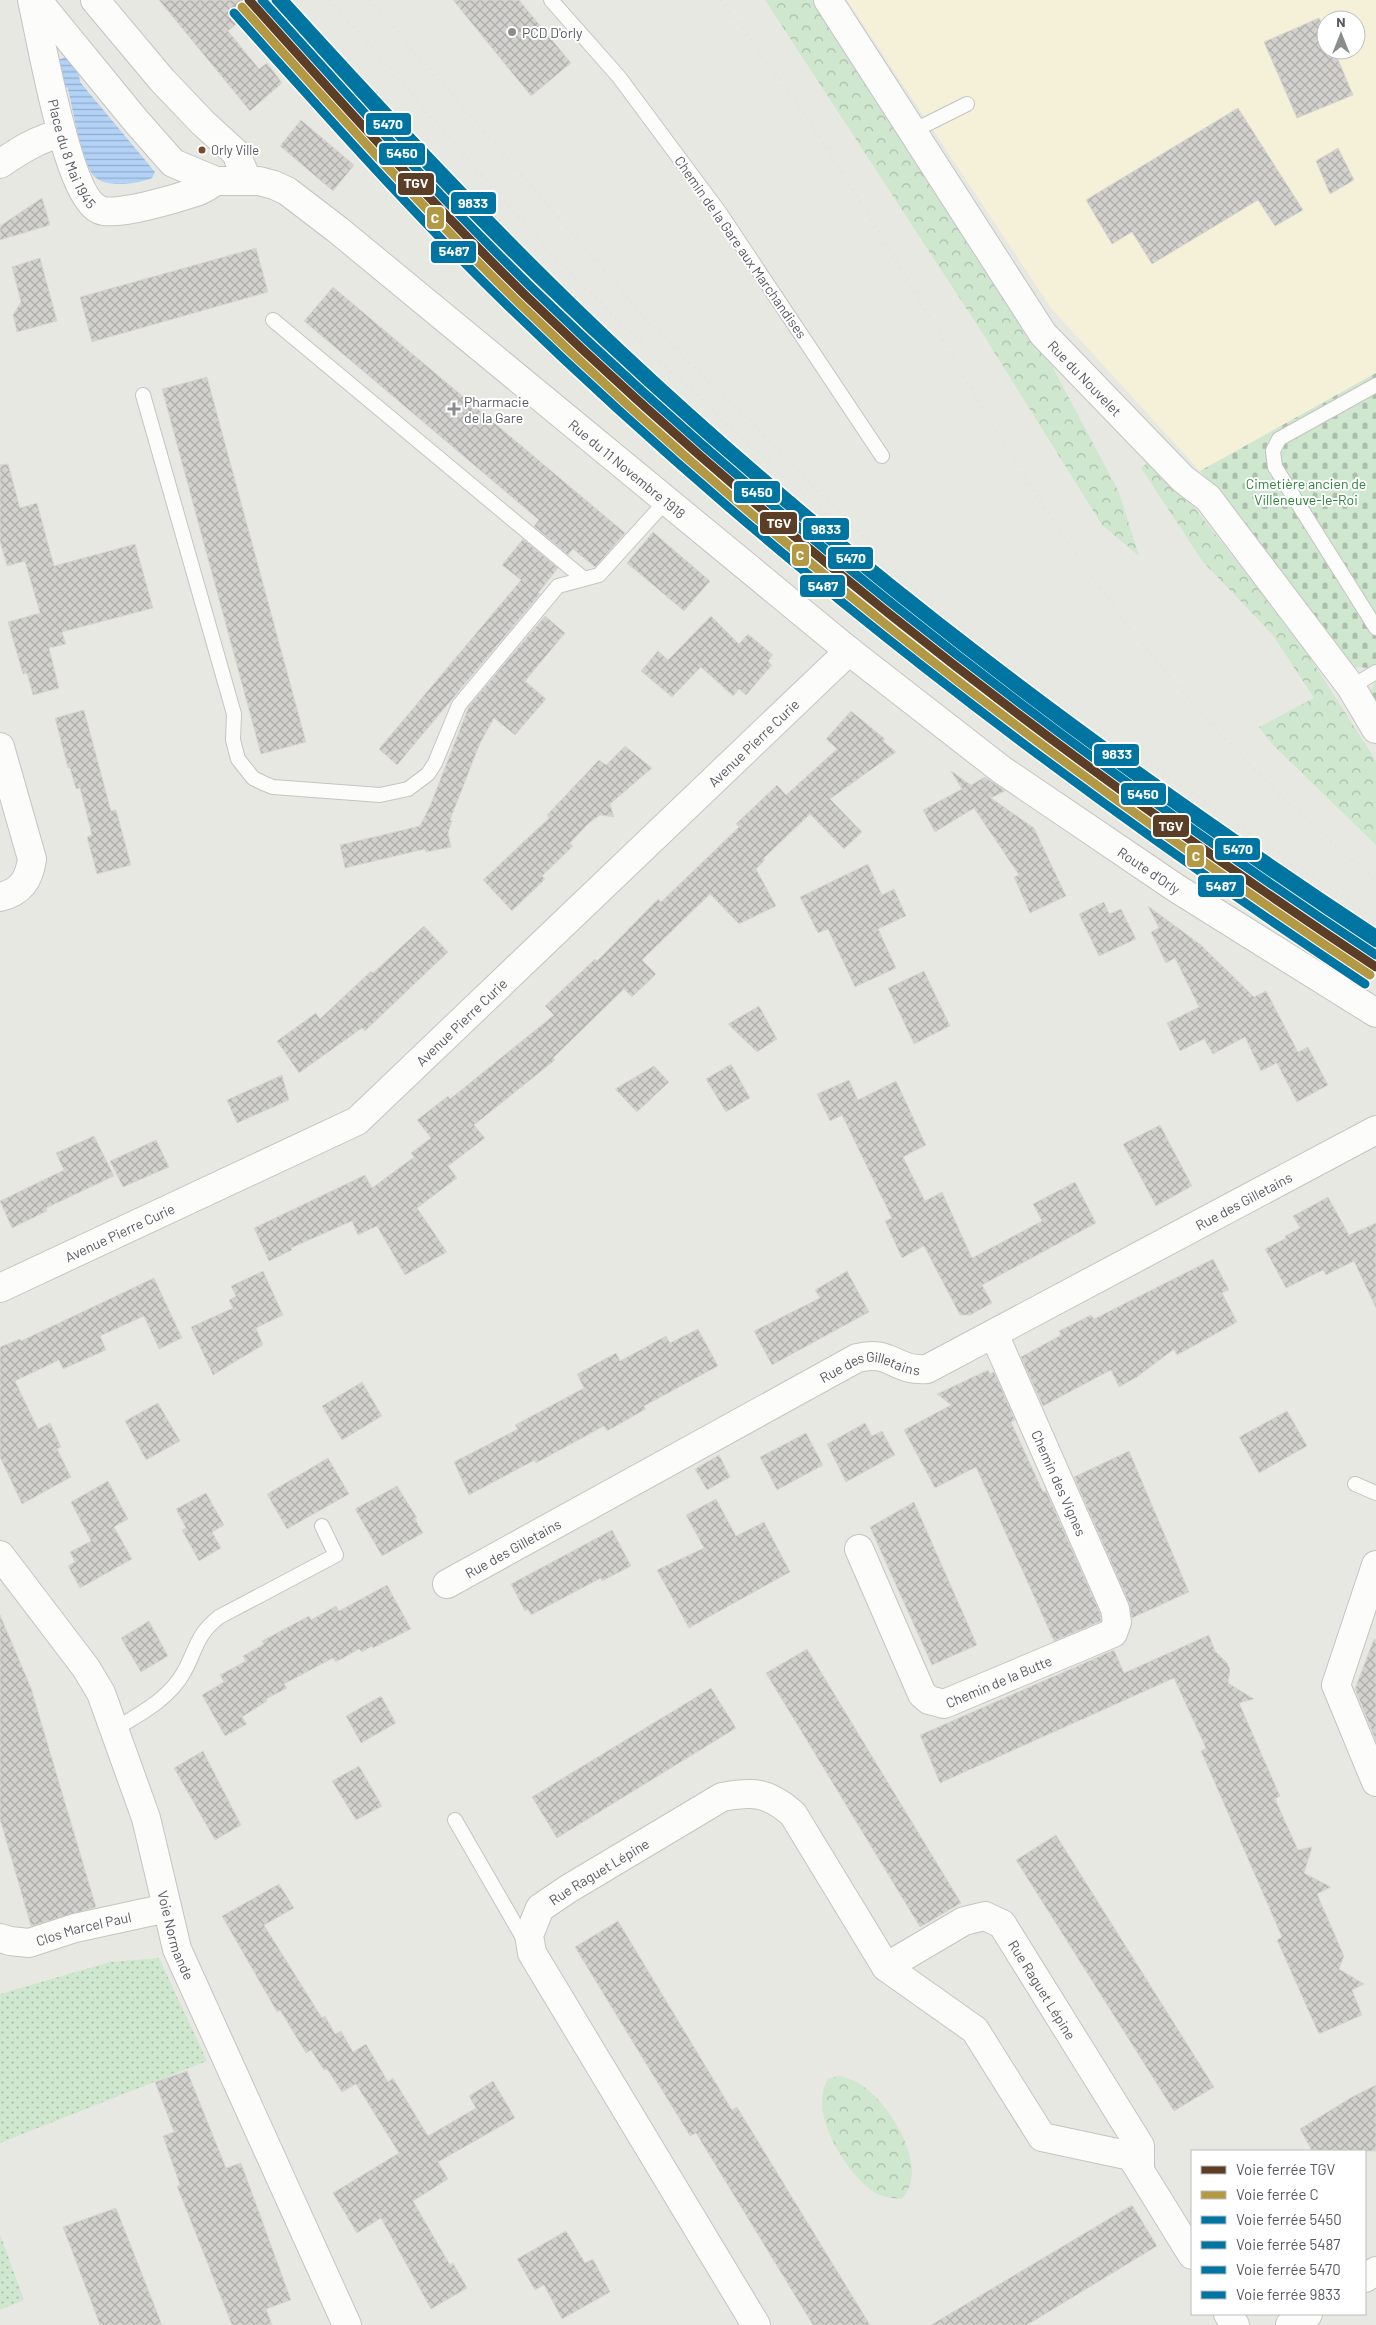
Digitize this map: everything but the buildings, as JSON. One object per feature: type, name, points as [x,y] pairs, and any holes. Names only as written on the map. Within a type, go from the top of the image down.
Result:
[{"type":"street","name":"Place du 8 Mai 1945","points":[[32,0],[62,133],[77,180],[88,202],[101,211],[122,212],[198,192],[216,181]]},
{"type":"street","name":"Place du 8 Mai 1945","points":[[37,0],[136,121],[173,163],[216,181],[247,180]]},
{"type":"street","points":[[95,0],[162,80],[202,124],[236,153],[247,180]]},
{"type":"street","name":"Rue du Nouvelet","points":[[828,0],[1044,334],[1183,479],[1208,498],[1351,686],[1376,729]]},
{"type":"street","points":[[0,164],[24,147],[46,137],[62,133]]},
{"type":"street","name":"Rue du 11 Novembre 1918","points":[[247,180],[259,181],[280,188],[316,214],[849,651],[1002,770]]},
{"type":"street","name":"Avenue Pierre Curie","points":[[0,1288],[357,1121],[849,651]]},
{"type":"street","points":[[0,746],[32,859],[30,873],[26,880],[18,889],[0,897]]},
{"type":"street","name":"Route d'Orly","points":[[1002,770],[1176,888],[1376,1012]]},
{"type":"street","name":"Rue des Gilletains","points":[[447,1584],[857,1358],[872,1354],[885,1356],[902,1367],[914,1370],[927,1369],[1376,1130]]},
{"type":"street","name":"Chemin des Vignes","points":[[994,1334],[1115,1609],[1117,1622],[1113,1633]]},
{"type":"street","name":"Chemin de la Butte","points":[[859,1549],[922,1694],[929,1700],[944,1704],[1113,1633]]},
{"type":"street","name":"Voie Normande","points":[[0,1555],[86,1668],[101,1693],[146,1818],[178,1949],[347,2325]]},
{"type":"street","points":[[1376,1564],[1336,1685],[1376,1782]]},
{"type":"street","name":"Rue Raguet Lépine","points":[[756,2325],[532,1953],[529,1935],[540,1908],[568,1889],[722,1797],[743,1793],[764,1794],[779,1802],[793,1814],[886,1967],[976,2030],[1042,2137],[1131,2156],[1191,2253]]},
{"type":"street","name":"Clos Marcel Paul","points":[[0,1938],[29,1943],[75,1928],[167,1908]]},
{"type":"street","name":"Rue Raguet Lépine","points":[[886,1967],[964,1921],[985,1916],[1002,1924],[1140,2146],[1140,2169]]},
{"type":"street","points":[[1290,2325],[1306,2315]]},
{"type":"lane","name":"Chemin de la Gare aux Marchandises","points":[[552,0],[619,77],[720,213],[882,456]]},
{"type":"lane","points":[[913,131],[967,104]]},
{"type":"lane","points":[[272,320],[584,579]]},
{"type":"lane","points":[[1376,385],[1279,439],[1273,451],[1275,467],[1376,628]]},
{"type":"lane","points":[[143,395],[234,714],[234,749],[244,769],[253,778],[272,787],[380,795],[408,789],[418,783],[428,774],[434,763],[459,706],[558,586],[599,575],[666,501]]},
{"type":"lane","points":[[1351,686],[1376,672]]},
{"type":"lane","points":[[1355,1484],[1376,1493]]},
{"type":"lane","points":[[115,1729],[143,1712],[169,1692],[184,1672],[194,1646],[206,1627],[219,1617],[336,1555],[322,1526]]},
{"type":"lane","points":[[454,1820],[532,1953]]},
{"type":"shaded area","points":[[847,0],[1376,0],[1376,373],[1200,471],[1051,308]]},
{"type":"green space","points":[[765,0],[812,0],[914,160],[1011,289],[1119,492],[1139,556],[1102,525],[983,334]]},
{"type":"green space","name":"Cimetière ancien de Villeneuve-le-Roi","points":[[1376,373],[1376,681],[1368,668],[1358,667],[1351,669],[1231,506],[1200,471]]},
{"type":"green space","points":[[1155,457],[1304,648],[1376,761],[1376,845],[1273,745],[1259,727],[1314,698],[1272,634],[1203,562],[1141,468]]},
{"type":"green space","points":[[1376,681],[1376,709],[1368,696]]},
{"type":"green space","points":[[159,1958],[207,2061],[0,2143],[0,1994],[110,1962]]},
{"type":"green space","points":[[840,2076],[855,2081],[867,2089],[892,2117],[902,2135],[909,2153],[912,2170],[910,2186],[901,2199],[882,2196],[871,2190],[850,2169],[832,2138],[825,2122],[822,2106],[823,2091],[829,2078]]},
{"type":"green space","points":[[0,2234],[24,2300],[0,2310]]},
{"type":"water","points":[[65,57],[79,74],[80,82],[155,172],[152,178],[138,182],[113,184],[98,179],[93,175],[81,146],[68,89],[63,83],[56,61]]},
{"type":"railway","points":[[330,0],[489,184],[569,272],[668,369],[851,538],[955,623],[1042,690],[1376,920]]},
{"type":"railway","points":[[370,0],[655,329],[747,418],[883,557]]},
{"type":"railway","points":[[721,0],[783,84],[841,170],[1028,482],[1115,608],[1182,692],[1218,732],[1294,808],[1376,880]]},
{"type":"rail line","name":"TGV","points":[[249,0],[385,150],[489,259],[624,388],[726,478],[829,566],[935,651],[1043,733],[1152,813],[1376,967]]},
{"type":"rail line","name":"5450","points":[[262,0],[394,145],[495,252],[628,379],[729,468],[832,556],[1045,722],[1154,802],[1376,955]]},
{"type":"rail line","name":"5470","points":[[276,0],[404,141],[502,244],[633,369],[733,459],[940,630],[1047,712],[1155,791],[1376,943]]},
{"type":"rail line","name":"9833","points":[[284,0],[407,134],[534,265],[709,430],[800,508],[986,658],[1179,799],[1376,934]]},
{"type":"rail line","name":"C","points":[[242,7],[378,157],[482,266],[617,395],[719,486],[823,573],[1037,741],[1146,821],[1370,975]]},
{"type":"rail line","name":"5487","points":[[234,13],[370,164],[475,273],[610,403],[712,493],[816,581],[1031,749],[1252,908],[1365,984]]},
{"type":"place","name":"PCD D'orly","points":[[512,32]]},
{"type":"place","name":"Orly Ville","points":[[202,150]]},
{"type":"place","name":"Pharmacie de la Gare","points":[[454,409]]}]
